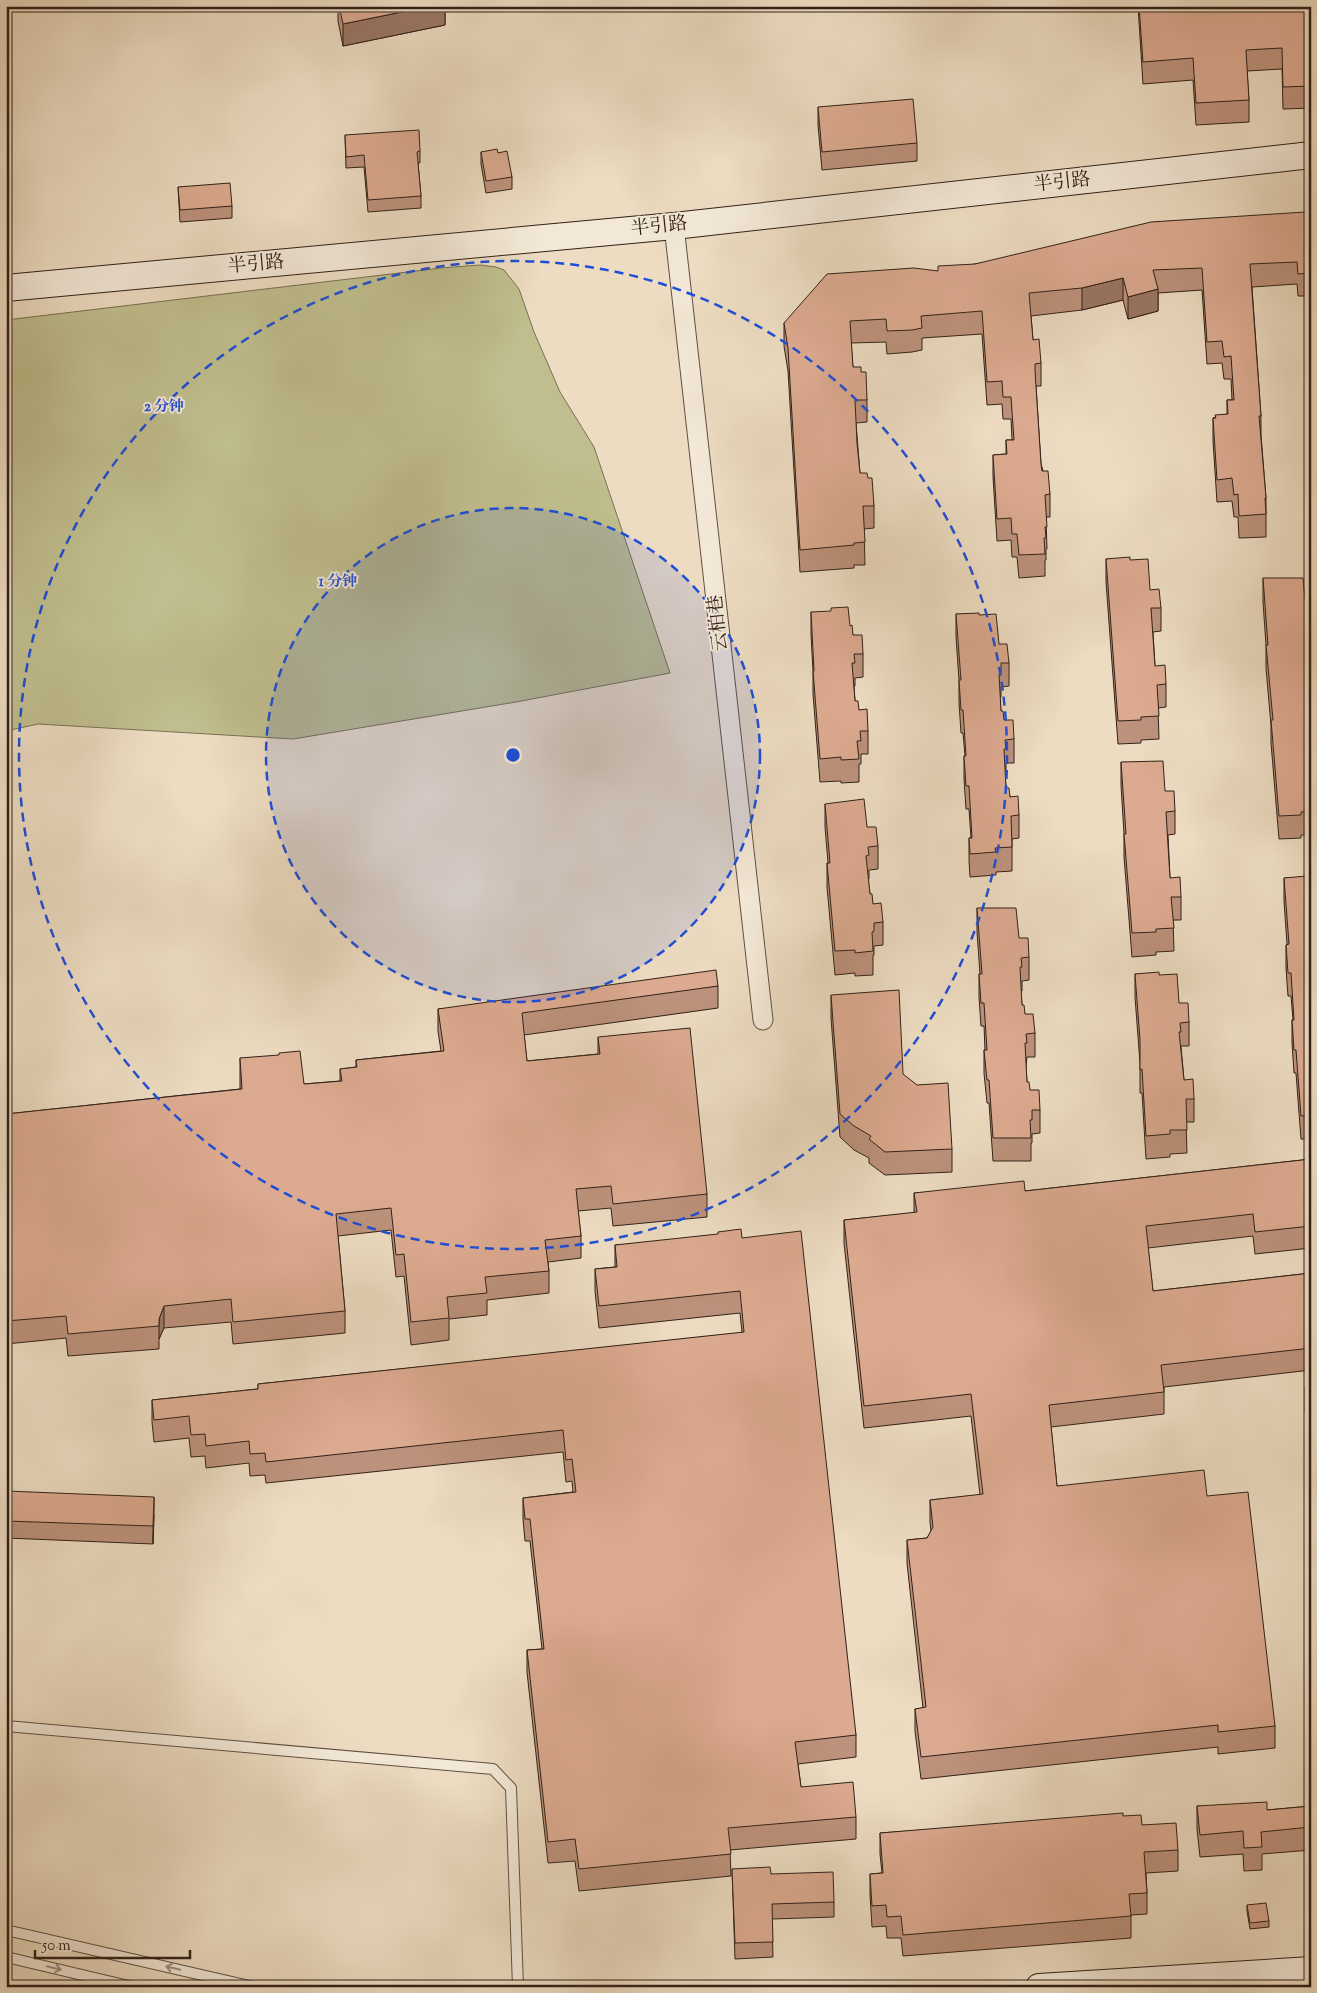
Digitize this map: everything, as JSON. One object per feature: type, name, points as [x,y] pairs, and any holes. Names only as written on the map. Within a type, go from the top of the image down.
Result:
[{"type":"street","name":"半引路","points":[[6,288],[674,226],[1311,155]]},
{"type":"street","name":"云柏巷","points":[[674,226],[763,1020]]},
{"type":"street","points":[[1039,1987],[1311,1970]]},
{"type":"lane","points":[[6,1726],[493,1770],[511,1788],[518,1987]]},
{"type":"lane","points":[[6,1930],[254,1987]]},
{"type":"lane","points":[[6,1957],[133,1987]]},
{"type":"shaded area","points":[[480,265],[504,270],[519,289],[534,332],[560,392],[594,447],[670,673],[516,702],[293,739],[38,724],[6,731],[6,320],[441,268]]},
{"type":"building","points":[[339,6],[431,6],[343,24]]},
{"type":"building","points":[[1139,6],[1311,6],[1311,86],[1283,87],[1282,48],[1246,50],[1249,100],[1196,103],[1193,58],[1143,62]]},
{"type":"building","points":[[913,99],[917,143],[822,152],[818,107]]},
{"type":"building","points":[[419,130],[420,151],[417,152],[421,196],[368,200],[364,155],[346,157],[345,135]]},
{"type":"building","points":[[497,149],[498,153],[507,151],[512,177],[486,181],[481,152]]},
{"type":"building","points":[[230,183],[232,206],[180,210],[178,187]]},
{"type":"building","points":[[1305,212],[1311,218],[1311,273],[1298,274],[1297,262],[1250,264],[1266,514],[1239,516],[1238,494],[1234,495],[1232,478],[1217,480],[1213,418],[1216,418],[1215,415],[1228,414],[1227,400],[1234,400],[1231,356],[1224,357],[1222,341],[1207,342],[1202,268],[1153,270],[1158,289],[1128,297],[1123,278],[1082,288],[1029,293],[1033,340],[1039,339],[1041,363],[1035,364],[1035,371],[1041,464],[1042,471],[1048,471],[1050,494],[1045,495],[1047,527],[1045,527],[1046,538],[1044,538],[1045,554],[1019,555],[1017,534],[1012,534],[1011,518],[997,519],[993,455],[1007,454],[1006,440],[1014,440],[1011,397],[1003,397],[1002,381],[987,382],[982,311],[921,316],[922,328],[912,330],[887,331],[886,319],[850,321],[853,367],[861,367],[861,372],[866,372],[867,400],[855,400],[860,473],[867,473],[868,478],[872,478],[874,506],[863,506],[865,542],[854,543],[854,545],[800,550],[788,348],[784,323],[827,274],[914,268],[938,271],[938,266],[975,264],[1151,222]]},
{"type":"building","points":[[1130,557],[1130,560],[1148,559],[1150,590],[1159,589],[1161,608],[1151,608],[1155,666],[1165,665],[1166,684],[1157,685],[1159,716],[1141,717],[1141,720],[1118,721],[1106,559]]},
{"type":"building","points":[[1263,578],[1303,578],[1306,609],[1311,609],[1311,628],[1308,628],[1308,638],[1305,638],[1308,676],[1311,676],[1311,811],[1301,812],[1301,815],[1279,816],[1271,720],[1273,720],[1266,645],[1268,645]]},
{"type":"building","points":[[848,607],[853,635],[862,635],[863,654],[854,654],[855,663],[852,663],[855,701],[858,701],[859,710],[867,709],[868,731],[860,731],[861,741],[857,741],[859,759],[841,760],[841,757],[820,759],[813,671],[811,612],[831,611],[831,608]]},
{"type":"building","points":[[979,613],[979,615],[996,614],[999,644],[1007,644],[1009,663],[1001,663],[1001,673],[999,674],[1001,711],[1003,711],[1004,720],[1013,720],[1014,739],[1005,740],[1006,749],[1004,749],[1006,788],[1009,788],[1010,797],[1018,796],[1019,815],[1011,816],[1012,847],[995,848],[996,852],[970,854],[969,838],[972,838],[969,786],[966,786],[964,756],[966,756],[963,710],[961,710],[959,680],[961,680],[956,614]]},
{"type":"building","points":[[1163,761],[1165,791],[1174,791],[1175,811],[1166,812],[1170,878],[1180,877],[1181,897],[1171,897],[1174,928],[1156,929],[1156,932],[1132,933],[1124,834],[1126,834],[1121,762]]},
{"type":"building","points":[[864,799],[867,827],[876,827],[878,846],[868,847],[869,855],[866,856],[870,894],[872,894],[873,904],[881,903],[883,922],[874,923],[874,931],[872,932],[873,951],[855,953],[855,950],[835,951],[827,863],[830,863],[825,804]]},
{"type":"building","points":[[1307,876],[1307,879],[1311,879],[1311,1115],[1301,1116],[1296,1050],[1294,1050],[1291,973],[1288,973],[1286,945],[1289,944],[1284,878]]},
{"type":"building","points":[[977,908],[1016,908],[1019,938],[1028,938],[1029,957],[1021,958],[1022,967],[1020,967],[1022,1005],[1024,1005],[1025,1014],[1033,1014],[1035,1033],[1026,1034],[1027,1082],[1029,1082],[1030,1090],[1039,1090],[1040,1110],[1032,1110],[1032,1120],[1030,1120],[1031,1138],[993,1138],[989,1080],[987,1080],[984,1050],[987,1050],[984,1003],[981,1003],[979,974],[982,974]]},
{"type":"building","points":[[716,970],[718,986],[522,1013],[527,1061],[600,1054],[598,1037],[690,1028],[707,1194],[613,1204],[611,1186],[576,1189],[581,1236],[545,1240],[549,1271],[485,1277],[487,1293],[447,1297],[449,1318],[411,1322],[404,1254],[396,1255],[391,1208],[336,1214],[345,1311],[233,1322],[231,1299],[164,1306],[159,1319],[159,1326],[68,1334],[66,1316],[6,1321],[6,1114],[242,1089],[240,1058],[279,1055],[279,1053],[300,1051],[304,1084],[342,1081],[340,1069],[357,1067],[356,1060],[444,1051],[438,1009]]},
{"type":"building","points":[[1159,972],[1159,975],[1177,974],[1179,1003],[1188,1003],[1189,1022],[1180,1023],[1181,1032],[1179,1032],[1184,1080],[1193,1079],[1194,1099],[1186,1099],[1187,1130],[1170,1130],[1170,1134],[1146,1136],[1142,1069],[1140,1070],[1140,1040],[1135,974]]},
{"type":"building","points":[[899,990],[903,1074],[917,1085],[948,1083],[952,1149],[885,1152],[869,1139],[871,1136],[854,1126],[840,1114],[831,995]]},
{"type":"building","points":[[1311,1159],[1311,1226],[1255,1232],[1253,1214],[1146,1226],[1153,1291],[1311,1273],[1311,1348],[1161,1365],[1164,1392],[1049,1405],[1057,1486],[1204,1470],[1207,1496],[1248,1492],[1275,1726],[1218,1732],[1218,1725],[921,1757],[915,1709],[926,1707],[907,1540],[927,1538],[933,1527],[930,1500],[983,1494],[971,1394],[864,1406],[844,1220],[917,1212],[914,1193],[1024,1181],[1025,1191]]},
{"type":"building","points":[[741,1229],[742,1238],[801,1231],[856,1735],[795,1742],[801,1787],[853,1782],[856,1817],[728,1828],[731,1854],[579,1869],[575,1839],[548,1842],[527,1650],[544,1649],[530,1519],[525,1519],[523,1498],[576,1492],[572,1459],[566,1460],[563,1430],[266,1462],[265,1453],[250,1454],[249,1441],[206,1446],[205,1434],[191,1435],[189,1416],[154,1420],[152,1400],[258,1389],[258,1384],[744,1332],[740,1291],[599,1306],[595,1269],[617,1267],[615,1245],[718,1234],[718,1232]]},
{"type":"building","points":[[1311,1386],[1311,1436],[1305,1387]]},
{"type":"building","points":[[6,1491],[154,1497],[153,1526],[6,1521]]},
{"type":"building","points":[[1267,1802],[1267,1810],[1311,1806],[1311,1827],[1261,1832],[1262,1847],[1244,1848],[1243,1831],[1200,1835],[1197,1806]]},
{"type":"building","points":[[1123,1813],[1123,1816],[1141,1815],[1142,1825],[1176,1823],[1178,1850],[1144,1852],[1147,1893],[1129,1894],[1131,1916],[903,1935],[901,1916],[887,1917],[886,1905],[872,1906],[870,1874],[883,1873],[880,1833]]},
{"type":"building","points":[[770,1867],[771,1874],[833,1872],[834,1902],[772,1904],[773,1942],[735,1943],[732,1869]]},
{"type":"building","points":[[1266,1903],[1269,1921],[1250,1923],[1247,1905]]}]
